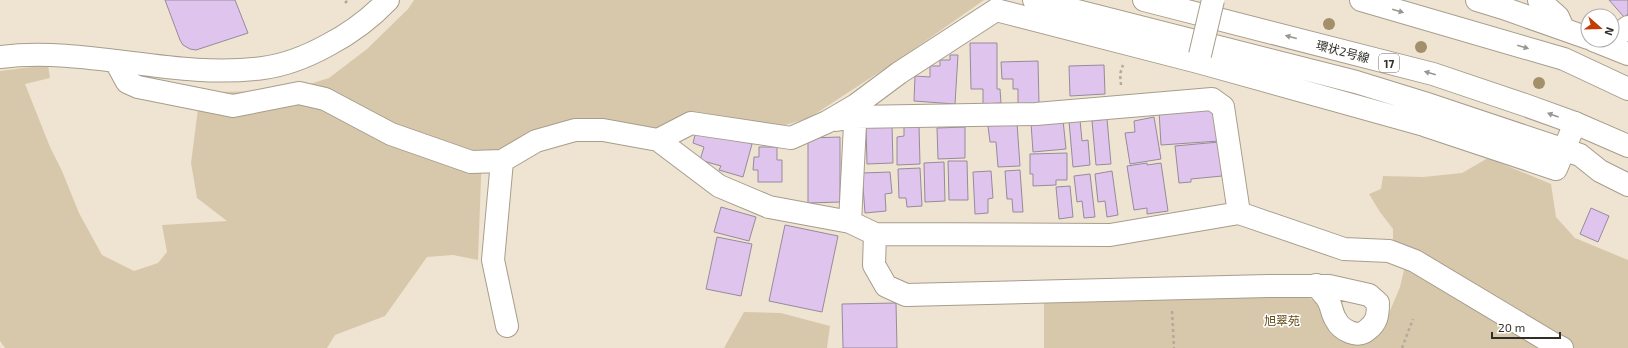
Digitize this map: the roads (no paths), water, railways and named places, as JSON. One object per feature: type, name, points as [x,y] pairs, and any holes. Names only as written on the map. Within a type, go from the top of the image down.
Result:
[{"type":"street","points":[[0,57],[47,54],[193,70],[229,71],[264,68],[305,57],[350,34],[375,15],[388,0]]},
{"type":"street","points":[[1034,0],[1356,82],[1424,103],[1550,146],[1565,149],[1580,155],[1600,172],[1628,184]]},
{"type":"street","name":"環状2号線","points":[[1144,0],[1433,74],[1575,123],[1628,146]]},
{"type":"street","points":[[1199,58],[1213,0]]},
{"type":"street","points":[[1360,0],[1564,59],[1628,89]]},
{"type":"street","points":[[1477,0],[1580,35]]},
{"type":"street","points":[[1540,0],[1558,17],[1563,28]]},
{"type":"street","points":[[850,222],[856,111],[899,73],[996,10],[1199,58],[1424,125],[1556,169],[1575,123]]},
{"type":"street","points":[[1613,48],[1628,54]]},
{"type":"street","points":[[116,62],[127,82],[138,87],[233,106],[299,93],[325,99],[391,134],[471,162],[502,161],[536,141],[575,130],[603,130],[658,140],[719,186],[769,207],[850,222],[874,234],[1110,235],[1239,213],[1344,249],[1389,251],[1415,261],[1552,344],[1562,348]]},
{"type":"street","points":[[658,140],[691,123],[791,138],[826,122],[856,111],[1036,114],[1212,99],[1223,107],[1239,213]]},
{"type":"street","points":[[502,161],[493,260],[506,326]]},
{"type":"street","points":[[874,234],[874,265],[886,286],[906,295],[1170,288],[1316,286]]},
{"type":"park label","name":"旭翠苑","points":[[1282,320]]}]
